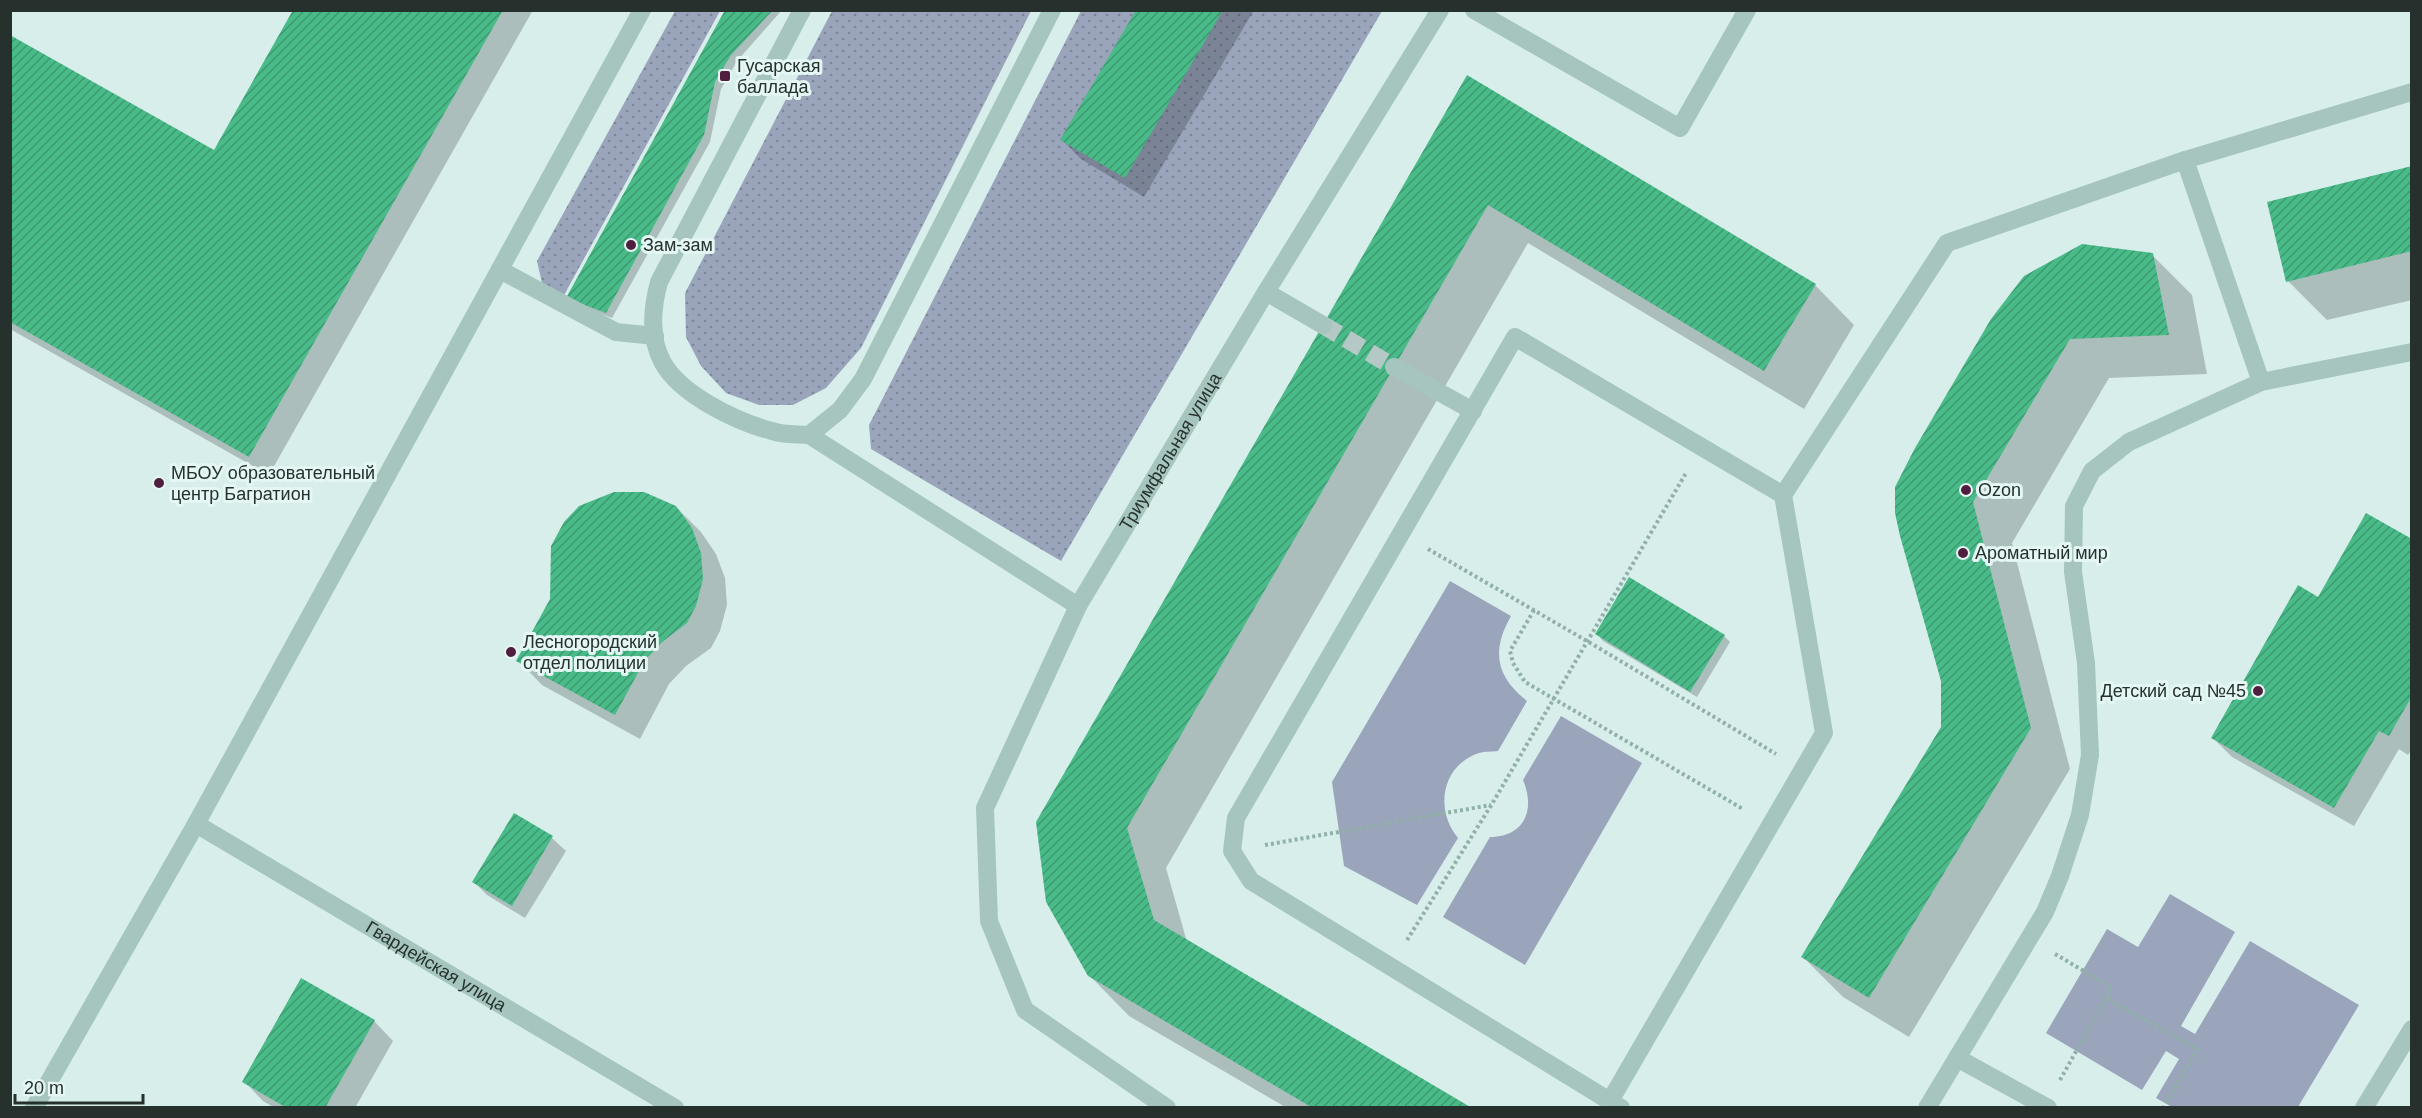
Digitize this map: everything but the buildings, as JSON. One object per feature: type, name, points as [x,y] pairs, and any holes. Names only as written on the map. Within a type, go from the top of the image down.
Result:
[{"type":"street","points":[[34,1107],[196,824],[642,10]]},
{"type":"street","points":[[802,10],[659,282],[652,308],[655,336],[663,363],[678,383],[708,403],[740,421],[774,432],[809,435],[1078,606]]},
{"type":"street","points":[[809,435],[840,410],[862,380],[1052,10]]},
{"type":"street","name":"Триумфальная улица","points":[[1167,1107],[1025,1010],[989,921],[985,808],[1078,606],[1266,292],[1440,10]]},
{"type":"street","points":[[1474,10],[1680,128],[1747,10]]},
{"type":"street","points":[[1783,495],[1515,338],[1236,818],[1232,851],[1251,881],[1616,1104],[1770,825],[1824,733],[1783,495],[1947,243],[2184,160],[2412,92]]},
{"type":"street","points":[[2184,160],[2261,382]]},
{"type":"street","points":[[500,270],[616,332],[655,336]]},
{"type":"street","points":[[1266,292],[1323,325]]},
{"type":"street","points":[[1927,1107],[2044,912],[2060,876],[2080,815],[2090,755],[2086,663],[2073,572],[2074,506],[2092,471],[2129,442],[2261,382],[2412,352]]},
{"type":"street","points":[[1395,367],[1473,411]]},
{"type":"street","name":"Гвардейская улица","points":[[196,824],[675,1107]]},
{"type":"street","points":[[2364,1107],[2412,1029]]},
{"type":"street","points":[[1957,1058],[2047,1107]]},
{"type":"path","points":[[1390,966],[1492,804],[1701,448]]},
{"type":"path","points":[[1401,534],[1587,641],[1802,770]]},
{"type":"path","points":[[1533,610],[1510,651],[1513,663],[1525,682],[1770,825]]},
{"type":"path","points":[[1232,851],[1492,804]]},
{"type":"path","points":[[2028,939],[2112,987],[2047,1107]]},
{"type":"path","points":[[2106,998],[2197,1049],[2163,1107]]},
{"type":"shaded area","points":[[675,11],[720,11],[563,297],[542,283],[537,261]]},
{"type":"shaded area","points":[[832,11],[1031,11],[861,348],[826,388],[793,405],[759,405],[726,393],[701,366],[686,337],[685,293]]},
{"type":"shaded area","points":[[1081,11],[1382,11],[1061,561],[871,449],[869,425]]},
{"type":"shaded area","points":[[1450,581],[1511,616],[1501,641],[1500,663],[1509,683],[1527,701],[1498,751],[1481,752],[1466,759],[1450,778],[1444,802],[1450,827],[1458,838],[1417,905],[1344,866],[1332,782]]},
{"type":"shaded area","points":[[1561,716],[1642,763],[1525,965],[1443,917],[1490,837],[1502,836],[1511,832],[1524,820],[1528,802],[1523,780]]},
{"type":"shaded area","points":[[2170,894],[2235,932],[2181,1026],[2195,1034],[2250,941],[2359,1005],[2298,1107],[2172,1107],[2156,1098],[2179,1059],[2166,1051],[2142,1090],[2046,1033],[2107,929],[2138,947]]},
{"type":"tunnel","points":[[1323,325],[1394,367]]},
{"type":"place","name":"Гусарская баллада","points":[[725,76]]},
{"type":"place","name":"Зам-зам","points":[[631,245]]},
{"type":"place","name":"МБОУ образовательный центр Багратион","points":[[159,483]]},
{"type":"place","name":"Ozon","points":[[1966,490]]},
{"type":"place","name":"Ароматный мир","points":[[1963,553]]},
{"type":"place","name":"Лесногородский отдел полиции","points":[[511,652]]},
{"type":"place","name":"Детский сад №45","points":[[2258,691]]}]
